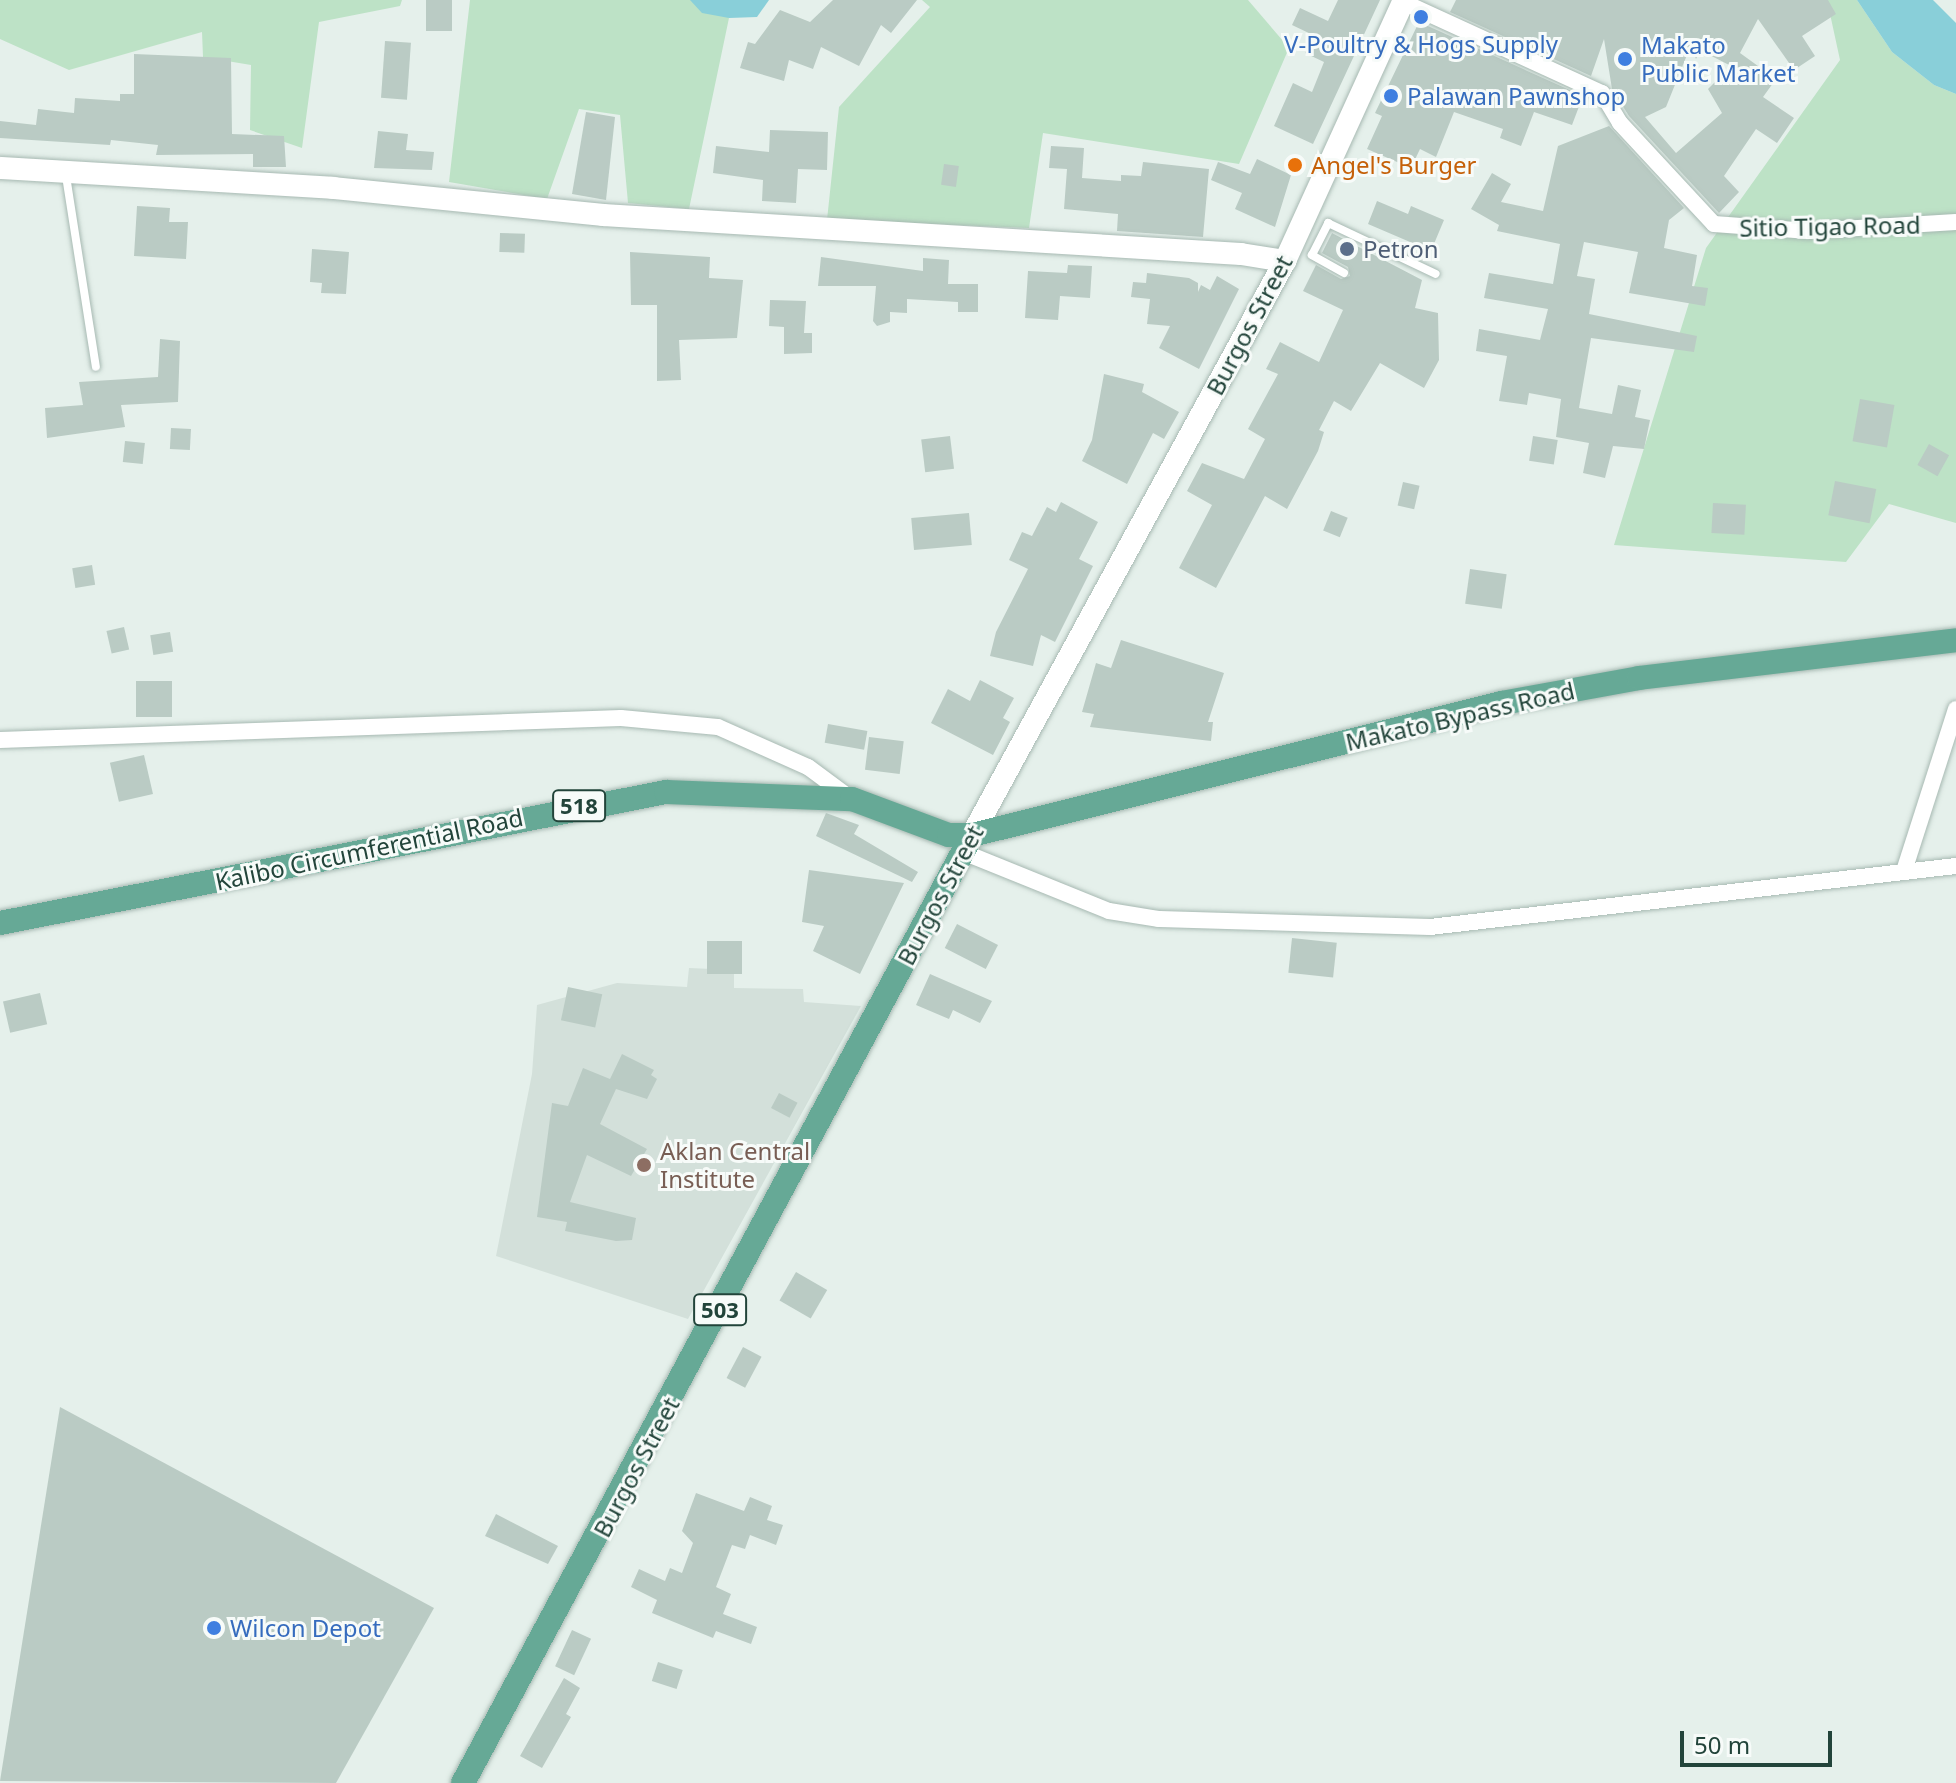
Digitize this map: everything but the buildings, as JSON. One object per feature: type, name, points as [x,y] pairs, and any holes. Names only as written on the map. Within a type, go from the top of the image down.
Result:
[{"type":"main road","name":"Makato Bypass Road","points":[[967,844],[1502,703],[1639,678],[1956,640]]},
{"type":"main road","name":"Kalibo Circumferential Road","points":[[0,923],[617,798],[700,791],[852,799],[967,844]]},
{"type":"main road","name":"Burgos Street","points":[[463,1783],[967,844]]},
{"type":"street","name":"Sitio Tigao Road","points":[[1403,1],[1602,93],[1620,123],[1714,224],[1794,231],[1956,222]]},
{"type":"street","name":"Burgos Street","points":[[967,844],[1285,261],[1308,238],[1403,1]]},
{"type":"street","points":[[0,168],[333,188],[603,215],[1225,252],[1285,261]]},
{"type":"street","points":[[1904,871],[1956,709]]},
{"type":"street","points":[[0,740],[621,718],[718,727],[785,754],[852,799]]},
{"type":"street","points":[[967,844],[1109,911],[1159,919],[1430,927],[1956,866]]},
{"type":"lane","points":[[66,171],[96,367]]},
{"type":"lane","points":[[1344,273],[1313,257],[1308,238],[1326,224],[1334,222],[1436,274]]},
{"type":"shaded area","name":"Aklan Central Institute","points":[[689,968],[734,970],[734,988],[803,989],[804,1002],[861,1006],[688,1319],[496,1256],[532,1074],[537,1005],[617,983],[687,987]]},
{"type":"green space","points":[[0,0],[402,0],[400,6],[319,22],[302,148],[250,130],[251,65],[203,57],[202,32],[69,70],[0,39]]},
{"type":"green space","points":[[470,0],[707,0],[729,18],[689,209],[628,203],[620,115],[579,109],[547,199],[449,182]]},
{"type":"green space","points":[[922,0],[1248,0],[1289,48],[1239,164],[1043,133],[1029,228],[827,220],[839,107],[930,7]]},
{"type":"green space","points":[[1827,0],[1857,0],[1892,52],[1934,85],[1956,94],[1956,523],[1889,504],[1846,562],[1614,545],[1706,248],[1840,60]]},
{"type":"water","points":[[690,0],[769,0],[757,17],[729,18],[702,13]]},
{"type":"water","points":[[1857,0],[1933,0],[1956,23],[1956,94],[1934,85],[1892,52]]},
{"type":"place","name":"V-Poultry & Hogs Supply","points":[[1421,17]]},
{"type":"place","name":"Makato Public Market","points":[[1625,59]]},
{"type":"place","name":"Palawan Pawnshop","points":[[1391,96]]},
{"type":"place","name":"Angel's Burger","points":[[1295,165]]},
{"type":"place","name":"Petron","points":[[1347,249]]},
{"type":"place","name":"Aklan Central Institute","points":[[644,1165]]},
{"type":"place","name":"Wilcon Depot","points":[[214,1628]]}]
